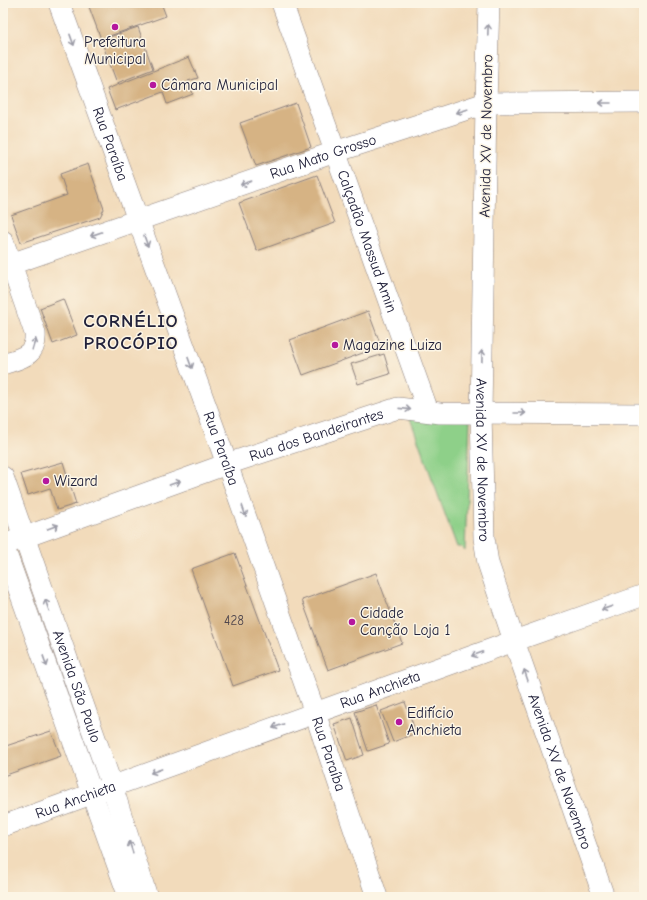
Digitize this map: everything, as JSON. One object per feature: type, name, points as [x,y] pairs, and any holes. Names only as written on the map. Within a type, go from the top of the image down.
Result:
[{"type":"street","name":"Rua Paraíba","points":[[59,3],[228,464],[315,713],[377,897]]},
{"type":"street","name":"Calçadão Massud Amin","points":[[282,3],[428,411]]},
{"type":"street","name":"Avenida XV de Novembro","points":[[489,3],[481,413],[484,538],[488,563],[514,641],[604,897]]},
{"type":"street","name":"Rua Mato Grosso","points":[[11,264],[335,152],[486,104],[644,102]]},
{"type":"street","points":[[3,242],[35,333],[36,340],[31,352],[25,356],[3,364]]},
{"type":"street","name":"Rua dos Bandeirantes","points":[[3,545],[228,464],[398,408],[440,412],[481,413],[644,414]]},
{"type":"street","name":"Avenida São Paulo","points":[[3,477],[112,786],[130,874],[129,897]]},
{"type":"street","name":"Avenida São Paulo","points":[[3,545],[92,794],[130,874],[147,897]]},
{"type":"street","name":"Rua Anchieta","points":[[3,826],[644,595]]},
{"type":"green space","points":[[407,410],[470,421],[465,551],[461,547],[457,547]]},
{"type":"building","name":"Prefeitura Municipal","points":[[161,3],[166,16],[101,39],[88,4]]},
{"type":"building","points":[[138,27],[153,69],[117,83],[101,40]]},
{"type":"building","name":"Câmara Municipal","points":[[189,57],[198,78],[188,81],[193,94],[167,104],[163,92],[115,110],[107,89]]},
{"type":"building","points":[[296,103],[311,147],[256,166],[240,123]]},
{"type":"building","points":[[88,164],[104,209],[100,217],[21,243],[11,215],[67,195],[60,174]]},
{"type":"building","points":[[317,175],[335,223],[257,251],[239,203]]},
{"type":"building","points":[[63,299],[77,335],[53,344],[40,308]]},
{"type":"building","name":"Magazine Luiza","points":[[368,311],[380,343],[379,347],[303,375],[290,340]]},
{"type":"building","points":[[384,354],[390,374],[358,384],[351,364]]},
{"type":"building","name":"Wizard","points":[[63,462],[76,504],[57,510],[50,488],[28,495],[21,474]]},
{"type":"building","points":[[235,553],[278,670],[233,686],[191,569]]},
{"type":"building","name":"Cidade Canção Loja 1","points":[[376,573],[402,643],[328,670],[302,600]]},
{"type":"building","name":"Edifício Anchieta","points":[[405,702],[416,733],[393,742],[381,711]]},
{"type":"building","points":[[376,705],[389,744],[368,751],[355,712]]},
{"type":"building","points":[[352,718],[364,755],[347,761],[334,724]]},
{"type":"building","points":[[51,731],[61,756],[3,776],[3,747]]},
{"type":"place","name":"Prefeitura Municipal","points":[[115,27]]},
{"type":"place","name":"Câmara Municipal","points":[[153,85]]},
{"type":"place","name":"Magazine Luiza","points":[[335,345]]},
{"type":"place","name":"Wizard","points":[[46,481]]},
{"type":"place","name":"Cidade Canção Loja 1","points":[[352,622]]},
{"type":"place","name":"Edifício Anchieta","points":[[399,722]]},
{"type":"district","name":"CORNÉLIO PROCÓPIO","points":[[131,332]]}]
